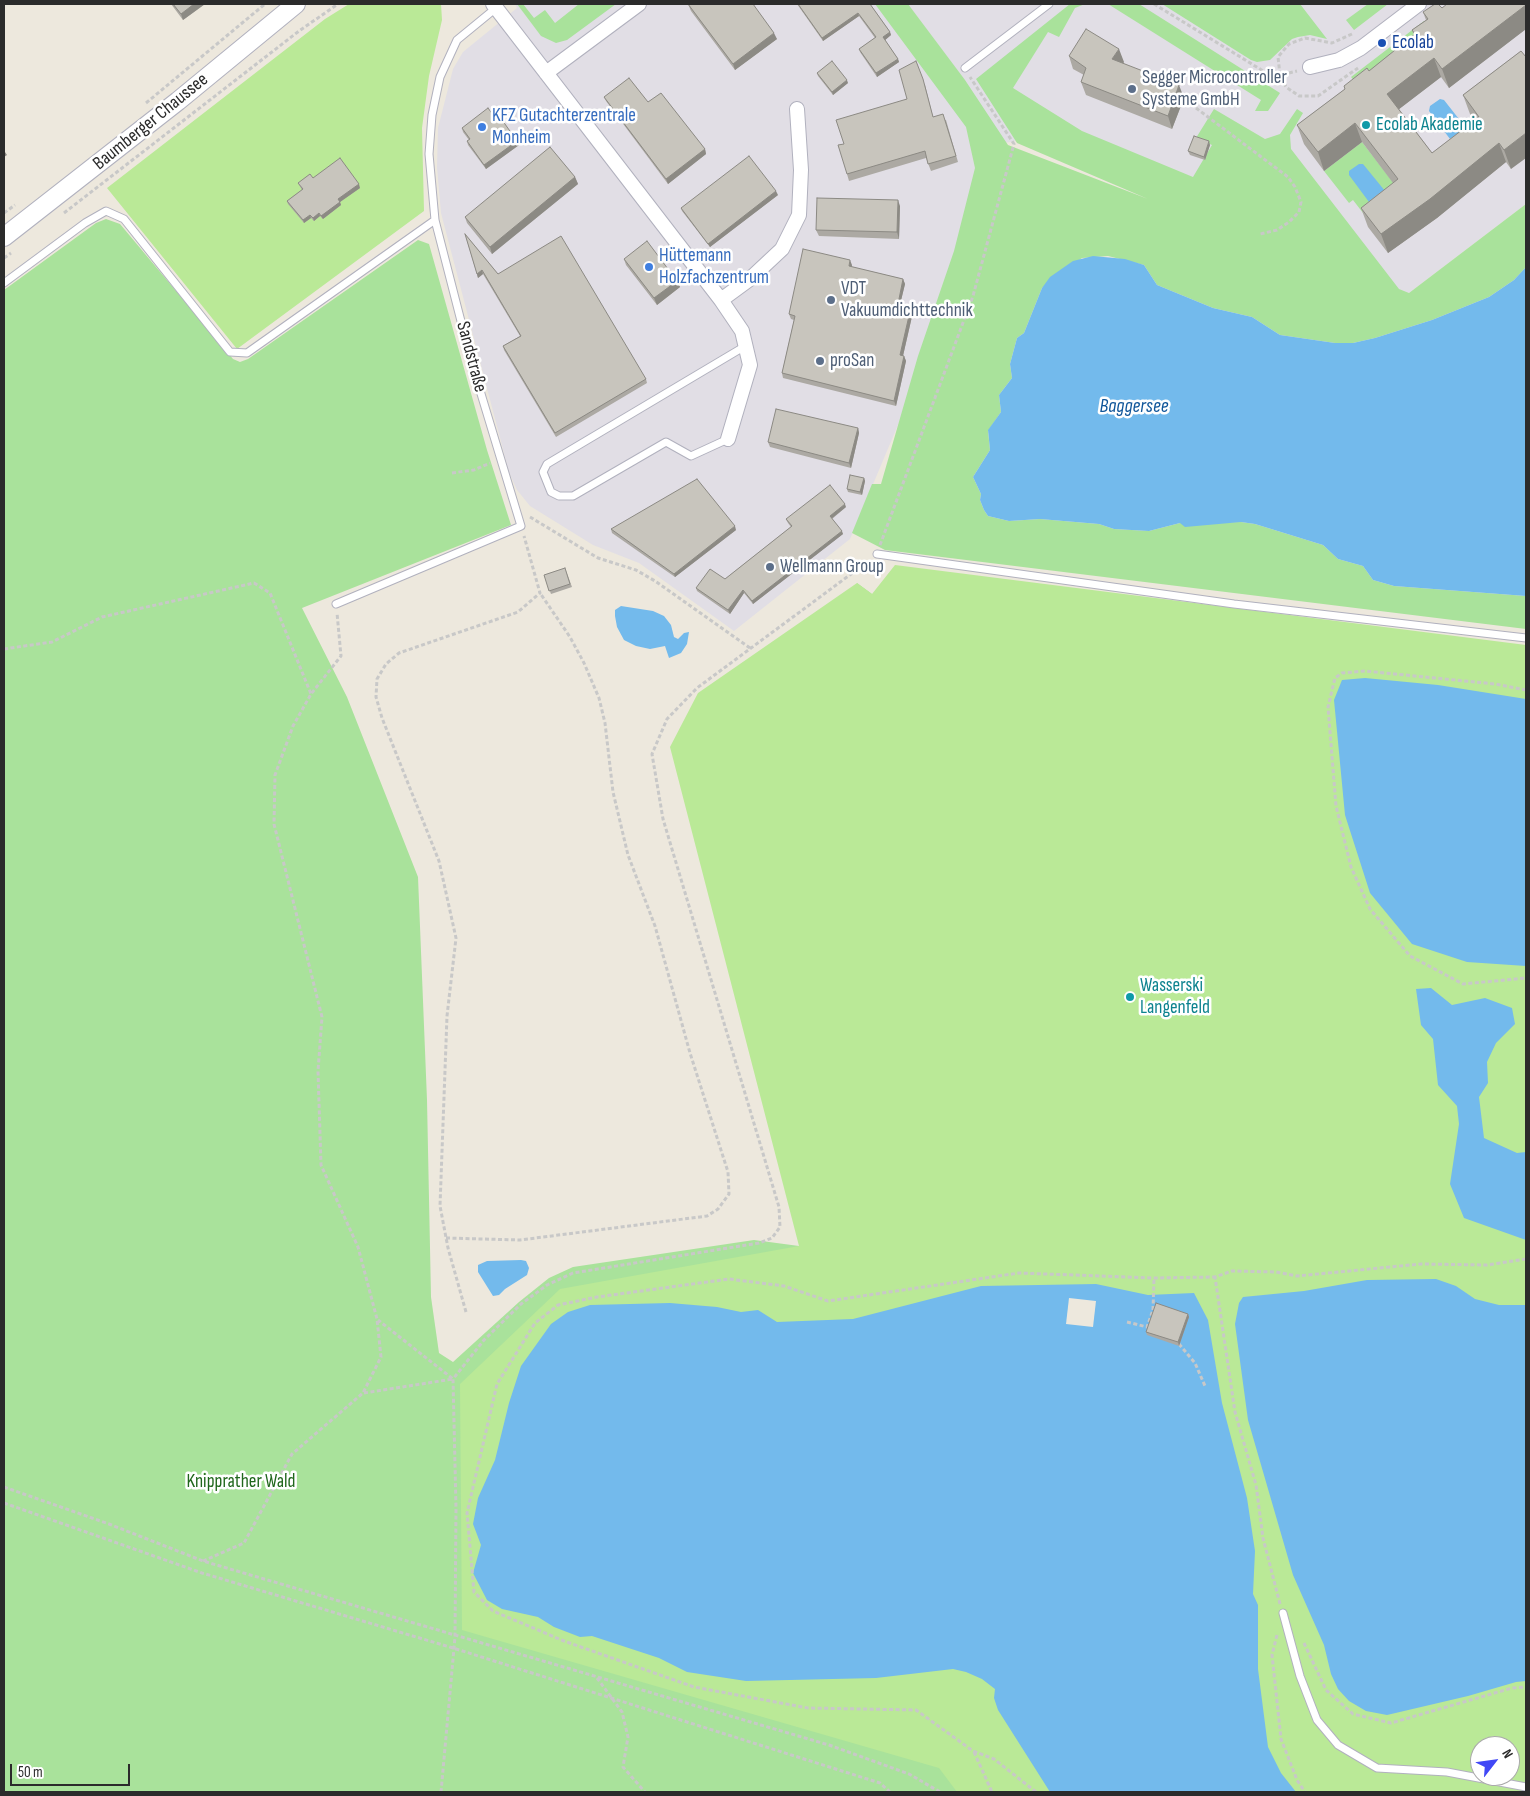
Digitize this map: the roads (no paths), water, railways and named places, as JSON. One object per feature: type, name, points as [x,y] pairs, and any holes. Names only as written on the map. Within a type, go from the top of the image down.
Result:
[{"type":"street","name":"Baumberger Chaussee","points":[[4,237],[178,102],[296,4]]},
{"type":"street","points":[[546,73],[640,4]]},
{"type":"street","points":[[1310,67],[1339,60],[1361,48],[1419,4]]},
{"type":"street","points":[[495,6],[721,300],[742,331],[747,345],[750,364],[728,438]]},
{"type":"street","points":[[721,300],[751,278],[782,249],[799,215],[801,170],[797,109]]},
{"type":"lane","points":[[965,68],[1050,4]]},
{"type":"lane","name":"Sandstraße","points":[[336,604],[521,526],[472,364],[435,220],[429,154],[432,115],[440,77],[457,40],[495,6]]},
{"type":"lane","points":[[4,283],[85,223],[106,211],[124,219],[230,352],[247,353],[435,220]]},
{"type":"lane","points":[[728,438],[691,456],[666,442],[573,496],[558,496],[551,492],[543,472],[546,464],[747,345]]},
{"type":"lane","points":[[877,554],[1234,604],[1526,638]]},
{"type":"lane","points":[[1283,1613],[1300,1676],[1317,1720],[1338,1745],[1377,1768],[1447,1772],[1526,1787]]},
{"type":"water","points":[[1440,99],[1444,100],[1466,128],[1450,139],[1429,111],[1430,106]]},
{"type":"water","points":[[1359,164],[1363,164],[1385,191],[1369,202],[1349,175],[1349,171]]},
{"type":"water","name":"Baggersee","points":[[1093,256],[1125,259],[1144,265],[1157,285],[1213,308],[1252,317],[1280,335],[1335,343],[1353,343],[1375,338],[1432,320],[1489,297],[1514,280],[1526,267],[1526,596],[1394,586],[1373,580],[1363,566],[1338,559],[1323,545],[1255,524],[1241,522],[1185,527],[1180,523],[1149,531],[1114,529],[1099,524],[1040,519],[1009,521],[988,516],[980,500],[981,494],[973,477],[990,450],[988,430],[1001,412],[999,395],[1012,378],[1010,364],[1017,338],[1024,333],[1042,288],[1050,277],[1073,261]]},
{"type":"water","points":[[621,606],[653,611],[664,616],[671,625],[674,637],[678,639],[684,633],[689,632],[687,644],[681,653],[669,658],[665,646],[650,649],[636,646],[624,640],[617,627],[615,616],[615,610]]},
{"type":"water","points":[[1365,678],[1438,685],[1526,699],[1526,966],[1467,962],[1412,944],[1370,893],[1345,815],[1334,700],[1342,680]]},
{"type":"water","points":[[1431,988],[1452,1005],[1485,998],[1512,1008],[1515,1024],[1496,1043],[1487,1062],[1488,1083],[1479,1097],[1484,1138],[1517,1153],[1526,1152],[1526,1240],[1464,1218],[1450,1184],[1459,1124],[1457,1106],[1438,1085],[1433,1039],[1421,1025],[1416,989]]},
{"type":"water","points":[[487,1261],[526,1261],[529,1268],[527,1275],[499,1295],[493,1296],[478,1272],[478,1265]]},
{"type":"water","points":[[1436,1279],[1456,1286],[1475,1299],[1499,1305],[1526,1305],[1526,1681],[1387,1715],[1366,1711],[1349,1701],[1338,1689],[1331,1674],[1324,1645],[1293,1575],[1248,1420],[1235,1324],[1239,1303],[1243,1297],[1304,1291],[1367,1280]]},
{"type":"water","points":[[1096,1284],[1148,1295],[1194,1293],[1208,1320],[1222,1403],[1247,1498],[1255,1551],[1253,1594],[1258,1605],[1258,1669],[1268,1747],[1281,1773],[1296,1792],[1050,1792],[998,1710],[994,1698],[995,1689],[982,1679],[966,1672],[953,1669],[876,1678],[746,1681],[687,1672],[659,1658],[592,1636],[580,1637],[554,1627],[538,1617],[502,1609],[487,1600],[473,1573],[481,1545],[473,1524],[478,1498],[495,1460],[509,1403],[521,1366],[551,1324],[568,1312],[590,1305],[670,1303],[717,1307],[741,1312],[758,1310],[777,1322],[853,1319],[981,1286]]},
{"type":"place","name":"Ecolab","points":[[1382,43]]},
{"type":"place","name":"Segger Microcontroller Systeme GmbH","points":[[1132,89]]},
{"type":"place","name":"Ecolab Akademie","points":[[1366,125]]},
{"type":"place","name":"KFZ Gutachterzentrale Monheim","points":[[482,127]]},
{"type":"place","name":"Hüttemann Holzfachzentrum","points":[[649,267]]},
{"type":"place","name":"VDT Vakuumdichttechnik","points":[[831,300]]},
{"type":"place","name":"proSan","points":[[820,361]]},
{"type":"place","name":"Wellmann Group","points":[[770,567]]},
{"type":"place","name":"Wasserski Langenfeld","points":[[1130,997]]},
{"type":"park label","name":"Knipprather Wald","points":[[241,1482]]}]
